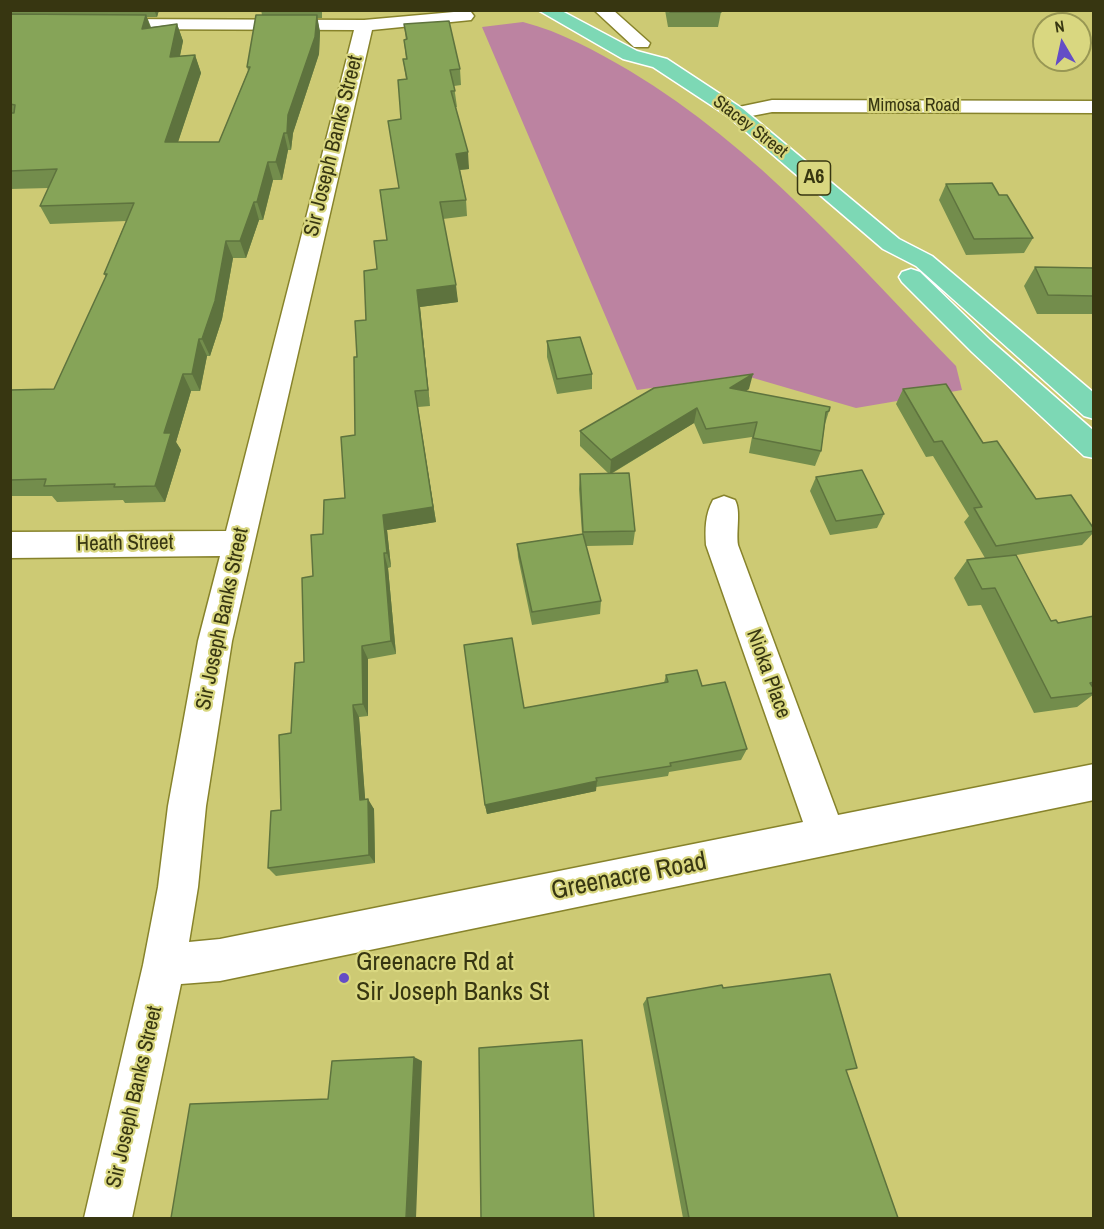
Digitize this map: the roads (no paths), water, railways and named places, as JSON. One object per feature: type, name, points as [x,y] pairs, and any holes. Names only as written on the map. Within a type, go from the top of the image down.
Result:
[{"type":"highway","name":"Stacey Street","points":[[546,10],[630,55],[660,63],[736,113],[891,244],[924,261],[1094,409]]},
{"type":"highway","name":"Stacey Street","points":[[581,10],[653,50],[660,63]]},
{"type":"highway","name":"Stacey Street","points":[[891,244],[900,266],[981,346],[1094,448]]},
{"type":"street","name":"Stacey Street","points":[[602,10],[641,43]]},
{"type":"street","points":[[92,24],[188,17],[364,25],[465,16]]},
{"type":"street","name":"Sir Joseph Banks Street","points":[[108,1218],[164,965],[178,887],[187,806],[215,641],[364,25]]},
{"type":"street","name":"Mimosa Road","points":[[736,113],[772,106],[1094,107]]},
{"type":"street","name":"Nioka Place","points":[[724,508],[720,528],[722,545],[827,837]]},
{"type":"street","name":"Heath Street","points":[[10,545],[239,543]]},
{"type":"street","name":"Greenacre Road","points":[[164,965],[220,960],[1094,782]]},
{"type":"place","name":"Greenacre Rd at Sir Joseph Banks St","points":[[344,978]]}]
